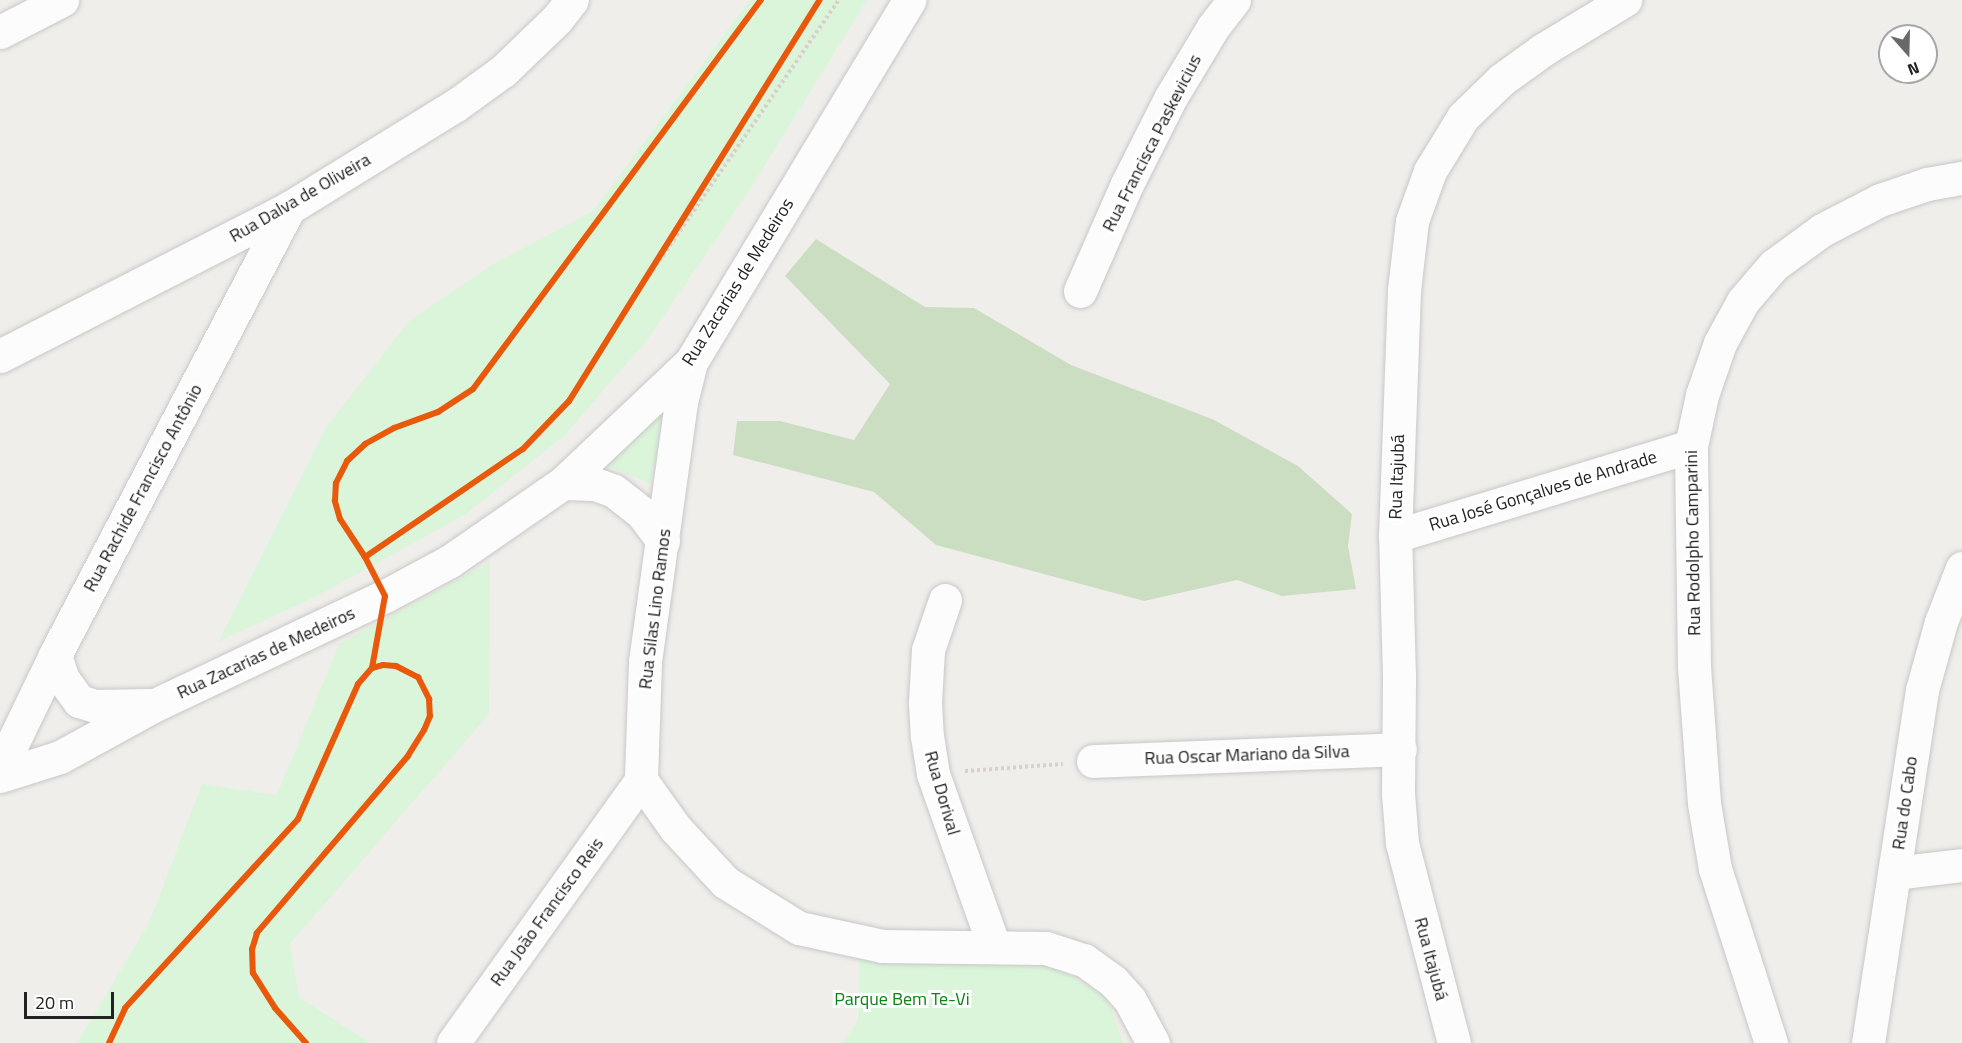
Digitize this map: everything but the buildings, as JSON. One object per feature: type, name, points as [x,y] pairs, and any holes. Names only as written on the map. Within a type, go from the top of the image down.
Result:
[{"type":"street","points":[[0,32],[62,0]]},
{"type":"street","name":"Rua Dalva de Oliveira","points":[[0,356],[289,208],[456,105],[502,71],[557,19],[572,0]]},
{"type":"street","name":"Rua Zacarias de Medeiros","points":[[0,776],[60,757],[155,705],[385,596],[450,561],[563,483],[691,362],[909,0]]},
{"type":"street","name":"Rua Francisca Paskevicius","points":[[1080,291],[1126,184],[1171,97],[1213,27],[1234,0]]},
{"type":"street","name":"Rua Itajubá","points":[[1454,1043],[1402,843],[1398,793],[1400,749],[1395,536],[1404,290],[1412,220],[1430,171],[1463,117],[1501,80],[1544,49],[1625,0]]},
{"type":"street","name":"Rua Rodolpho Camparini","points":[[1771,1043],[1715,869],[1704,803],[1694,666],[1691,446],[1702,395],[1720,343],[1743,301],[1774,265],[1822,230],[1880,201],[1927,184],[1962,178]]},
{"type":"street","name":"Rua Rachide Francisco Antônio","points":[[0,769],[55,655],[289,208]]},
{"type":"street","name":"Rua Silas Lino Ramos","points":[[641,780],[645,663],[681,402],[691,362]]},
{"type":"street","name":"Rua José Gonçalves de Andrade","points":[[1395,536],[1691,446]]},
{"type":"street","points":[[563,483],[595,484],[615,491],[642,513],[663,541]]},
{"type":"street","name":"Rua do Cabo","points":[[1868,1043],[1922,690],[1941,622],[1962,568]]},
{"type":"street","name":"Rua Dorival","points":[[945,600],[928,650],[927,660],[925,702],[933,774],[994,946]]},
{"type":"street","points":[[55,655],[63,679],[80,701],[95,706],[155,705]]},
{"type":"street","name":"Rua Oscar Mariano da Silva","points":[[1093,762],[1400,749]]},
{"type":"street","points":[[641,780],[676,829],[725,882],[799,928],[882,946],[1047,948],[1084,960],[1113,981],[1130,1000],[1153,1043]]},
{"type":"street","name":"Rua João Francisco Reis","points":[[453,1043],[641,780]]},
{"type":"street","points":[[1895,873],[1962,865]]},
{"type":"path","points":[[629,305],[839,0]]},
{"type":"path","points":[[623,315],[734,138]]},
{"type":"path","points":[[933,774],[1093,762]]},
{"type":"green space","points":[[750,0],[867,0],[752,186],[648,339],[564,436],[466,514],[323,593],[218,642],[327,426],[409,321],[493,264],[593,211]]},
{"type":"green space","points":[[816,239],[925,307],[974,308],[1071,365],[1212,419],[1298,466],[1352,514],[1348,546],[1356,589],[1282,596],[1237,580],[1144,601],[936,545],[874,492],[733,455],[737,421],[780,421],[854,440],[890,384],[785,276]]},
{"type":"green space","points":[[670,396],[650,484],[600,462]]},
{"type":"green space","points":[[490,562],[489,714],[290,944],[299,997],[370,1043],[77,1043],[149,923],[202,784],[277,795],[339,644]]},
{"type":"green space","name":"Parque Bem Te-Vi","points":[[859,955],[1047,960],[1108,999],[1123,1043],[843,1043],[858,1020]]},
{"type":"cycle path","points":[[372,668],[385,596],[365,557],[340,519],[335,501],[336,483],[347,461],[365,444],[394,428],[438,412],[473,389],[761,0]]},
{"type":"cycle path","points":[[365,557],[523,449],[569,401],[820,0]]},
{"type":"cycle path","points":[[109,1043],[125,1008],[298,819],[358,684],[372,668],[383,665],[396,666],[418,677],[429,699],[430,716],[424,730],[408,756],[257,933],[252,949],[253,973],[275,1008],[306,1043]]}]
